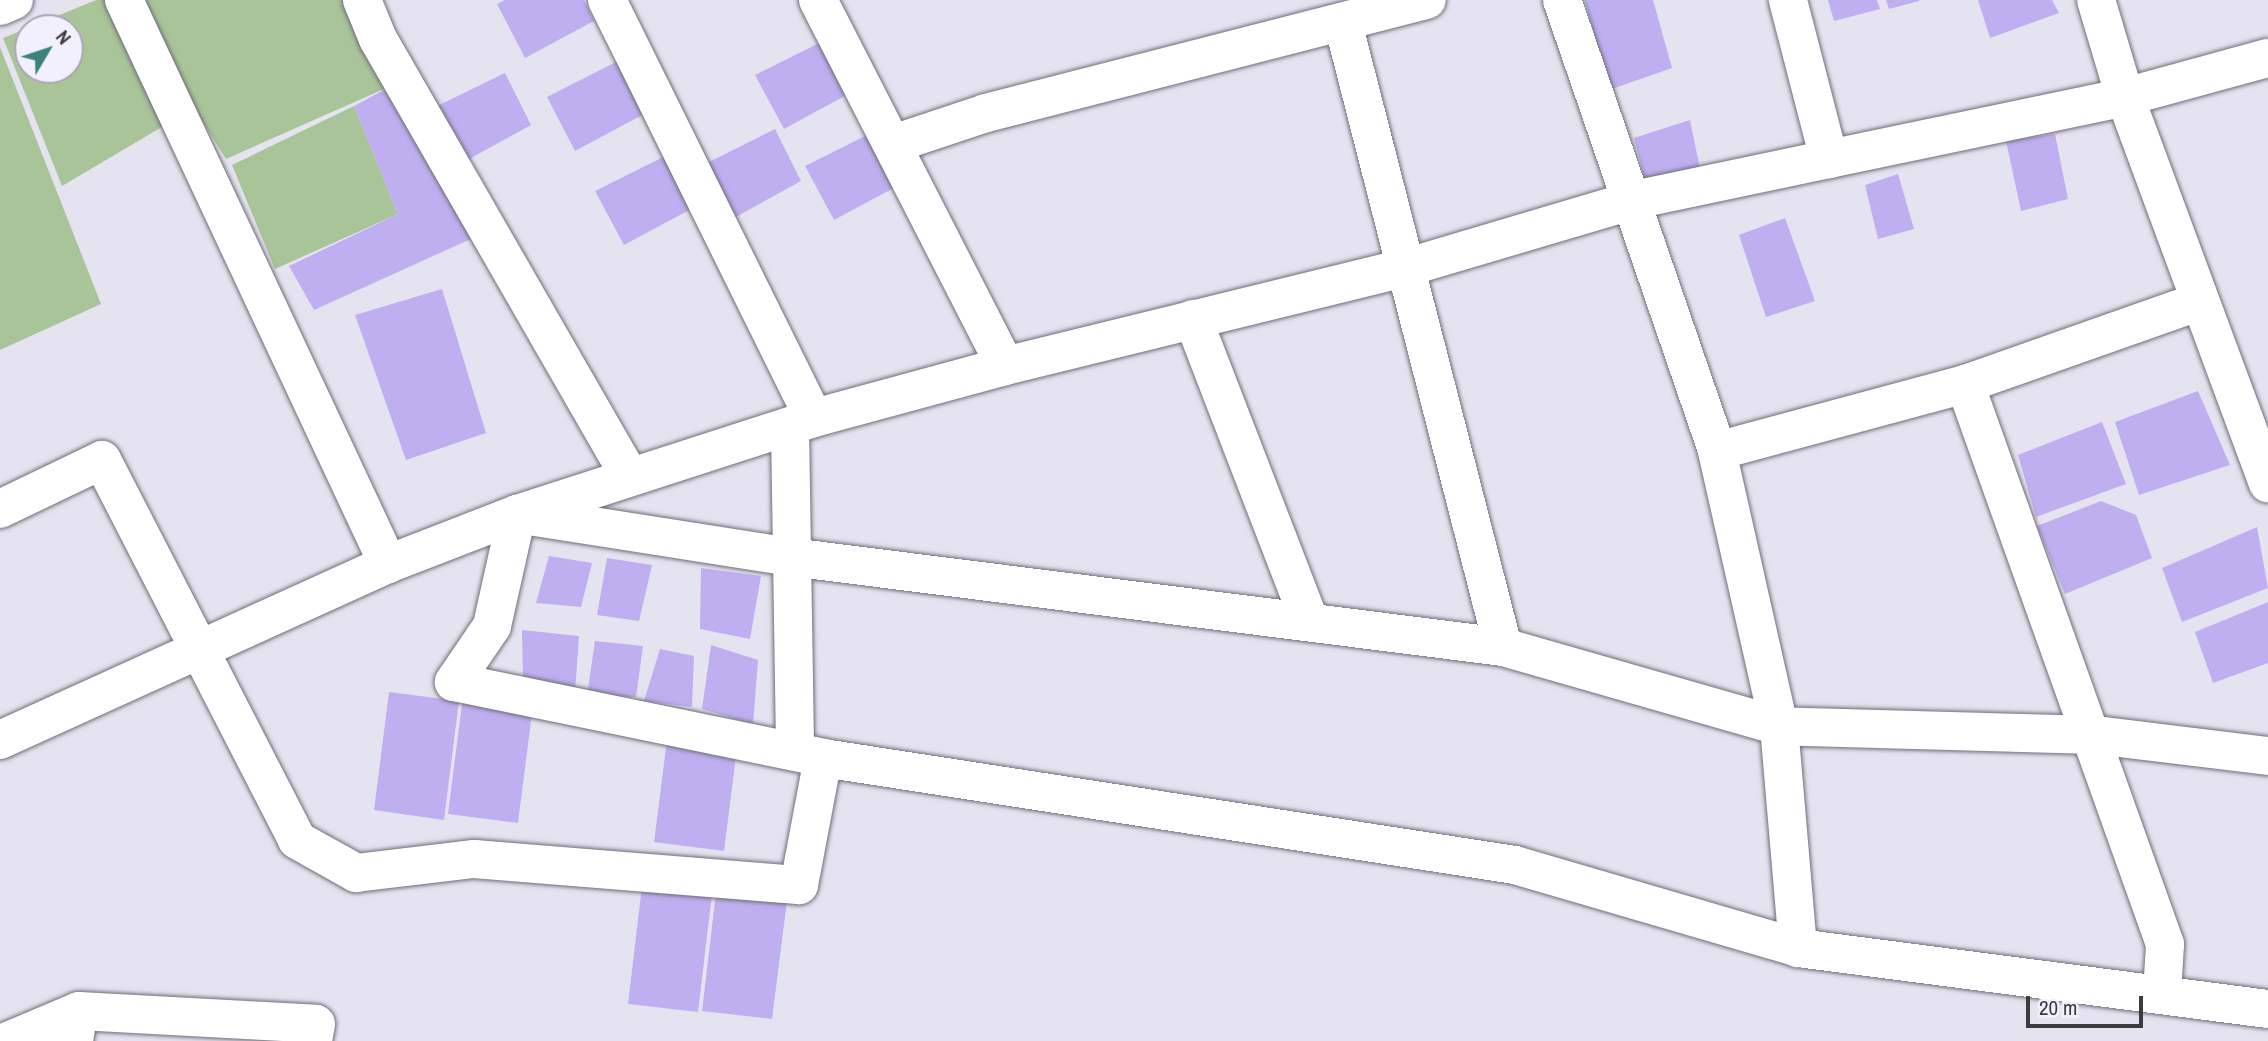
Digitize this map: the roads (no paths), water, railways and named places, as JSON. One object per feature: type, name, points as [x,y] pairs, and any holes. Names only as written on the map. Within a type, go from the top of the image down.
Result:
[{"type":"street","points":[[0,6],[14,0]]},
{"type":"street","points":[[124,0],[388,564]]},
{"type":"street","points":[[362,0],[374,32],[629,477]]},
{"type":"street","points":[[0,509],[102,460],[201,648],[297,840],[356,873],[474,859],[799,885],[809,753],[791,556],[802,422],[607,0]]},
{"type":"street","points":[[818,0],[896,143],[1005,366]]},
{"type":"street","points":[[896,143],[986,113],[1427,0]]},
{"type":"street","points":[[1562,0],[1634,200],[1717,451],[1779,726],[1798,948]]},
{"type":"street","points":[[1788,0],[1829,159]]},
{"type":"street","points":[[2096,0],[2125,97],[2268,483]]},
{"type":"street","points":[[1343,23],[1408,267],[1503,647]]},
{"type":"street","points":[[0,740],[388,564],[517,514],[802,422],[1005,366],[1408,267],[1634,200],[2125,97],[2268,58]]},
{"type":"street","points":[[1717,451],[1965,384],[2199,302]]},
{"type":"street","points":[[1193,319],[1309,619]]},
{"type":"street","points":[[1965,384],[2094,736],[2165,944],[2162,994]]},
{"type":"street","points":[[517,514],[791,556],[1309,619],[1503,647],[1779,726],[2094,736],[2268,756]]},
{"type":"street","points":[[517,514],[492,626],[454,682],[809,753],[1515,864],[1798,948],[2268,1009]]},
{"type":"street","points":[[8,1041],[77,1026],[316,1024],[313,1041]]}]
